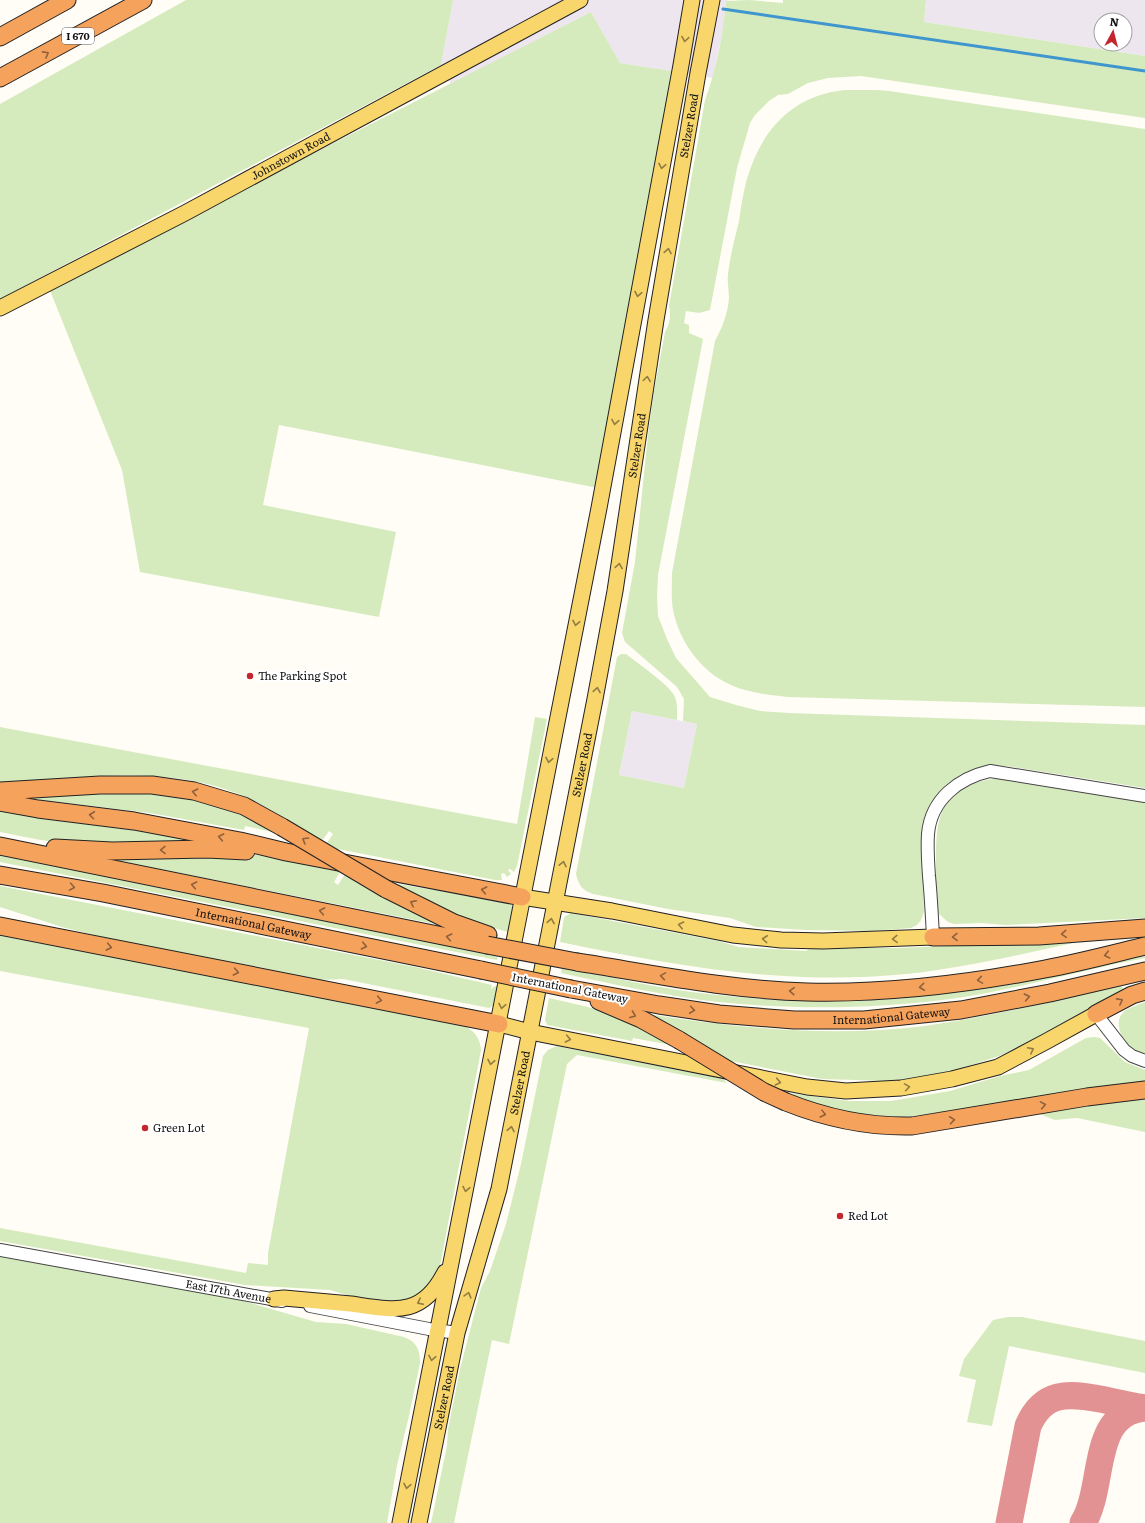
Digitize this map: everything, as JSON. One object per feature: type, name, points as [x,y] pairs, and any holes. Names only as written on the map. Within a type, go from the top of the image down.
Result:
[{"type":"highway","points":[[0,37],[67,0]]},
{"type":"highway","name":"I 670","points":[[4,77],[144,0]]},
{"type":"highway","points":[[0,791],[100,785],[152,785],[194,791],[244,806],[386,889],[487,940]]},
{"type":"highway","points":[[0,802],[134,821],[240,841],[286,852],[522,897]]},
{"type":"highway","points":[[1,846],[112,851],[207,849],[286,852]]},
{"type":"highway","points":[[1,846],[487,940],[530,952],[577,962],[705,983],[748,987],[808,992],[863,991],[961,983],[1046,969],[1145,946]]},
{"type":"highway","name":"International Gateway","points":[[0,873],[571,989],[719,1014],[794,1020],[864,1020],[961,1010],[1050,993],[1145,971]]},
{"type":"highway","points":[[0,916],[70,940]]},
{"type":"highway","points":[[0,926],[498,1024]]},
{"type":"highway","points":[[934,937],[1039,936],[1145,928]]},
{"type":"highway","points":[[571,989],[641,1019],[764,1092],[786,1102],[820,1114],[857,1122],[883,1126],[912,1126],[1145,1090]]},
{"type":"highway","points":[[1096,1014],[1132,995],[1145,991]]},
{"type":"main road","name":"Johnstown Road","points":[[0,308],[185,213],[580,0]]},
{"type":"main road","name":"Stelzer Road","points":[[400,1523],[599,508],[680,73],[692,0]]},
{"type":"main road","name":"Stelzer Road","points":[[419,1523],[457,1333],[499,1189],[615,591],[656,320],[698,73],[712,0]]},
{"type":"main road","points":[[522,897],[627,914],[733,935],[781,940],[823,941],[934,937]]},
{"type":"main road","points":[[498,1024],[530,1032],[807,1087],[846,1091],[901,1088],[952,1079],[998,1067],[1096,1014]]},
{"type":"main road","points":[[274,1300],[290,1299],[351,1304],[381,1309],[406,1309],[425,1299],[439,1286],[451,1261]]},
{"type":"street","points":[[934,937],[928,857],[928,833],[931,819],[937,807],[943,797],[953,787],[976,774],[990,771],[1145,796]]},
{"type":"street","points":[[1096,1014],[1124,1050],[1132,1056],[1145,1062]]},
{"type":"street","name":"East 17th Avenue","points":[[0,1250],[457,1333]]},
{"type":"shaded area","points":[[453,0],[730,0],[726,1],[724,25],[713,78],[620,63],[591,12],[451,84],[441,65]]},
{"type":"shaded area","points":[[926,0],[1145,0],[1145,56],[1119,52],[1133,52],[1133,12],[1093,12],[1093,48],[924,22]]},
{"type":"shaded area","points":[[632,711],[697,724],[684,788],[619,775]]},
{"type":"green space","points":[[186,0],[453,0],[441,65],[0,299],[0,104]]},
{"type":"green space","points":[[749,0],[783,3],[783,0],[926,0],[924,22],[1093,48],[1093,52],[1119,52],[1145,56],[1145,118],[861,76],[828,78],[808,83],[788,94],[778,95],[769,101],[755,115],[750,123],[737,168],[710,310],[699,313],[686,311],[684,323],[689,325],[689,333],[703,339],[658,575],[658,616],[676,658],[710,697],[760,711],[789,713],[1145,725],[1145,788],[1006,766],[974,769],[960,775],[947,785],[933,800],[926,816],[923,842],[924,912],[917,925],[911,928],[872,931],[806,930],[756,927],[730,918],[668,909],[593,894],[586,891],[582,887],[578,882],[576,874],[617,657],[621,654],[626,654],[652,673],[674,695],[677,710],[677,720],[632,711],[619,775],[684,788],[697,724],[683,721],[684,699],[677,687],[625,642],[622,633],[635,562],[654,391],[665,332],[670,319],[669,306],[705,100],[719,51],[726,1]]},
{"type":"green space","points":[[591,12],[620,63],[671,71],[653,191],[598,488],[279,425],[263,505],[396,532],[379,617],[140,572],[122,470],[49,288]]},
{"type":"green space","points":[[845,90],[889,91],[1145,129],[1145,707],[788,697],[752,692],[731,685],[710,672],[693,654],[680,633],[673,610],[672,573],[715,341],[726,315],[729,298],[729,267],[747,179],[753,161],[761,145],[770,131],[782,118],[795,107],[810,99],[826,93]]},
{"type":"green space","points":[[535,717],[547,719],[517,866],[514,872],[510,869],[508,870],[511,874],[507,877],[504,873],[501,874],[502,880],[495,880],[333,848],[326,844],[333,834],[329,831],[322,841],[277,813],[248,798],[218,787],[188,780],[126,776],[0,784],[0,727],[517,824]]},
{"type":"green space","points":[[1005,779],[1145,801],[1145,918],[1006,925],[981,923],[954,924],[948,922],[939,914],[936,906],[936,840],[943,809],[956,793],[966,786],[980,781]]},
{"type":"green space","points":[[94,791],[159,791],[236,810],[278,833],[245,826],[244,830],[150,813],[25,798]]},
{"type":"green space","points":[[0,805],[214,841],[101,845],[40,840],[0,832]]},
{"type":"green space","points":[[0,851],[498,954],[497,960],[0,862]]},
{"type":"green space","points":[[244,854],[294,859],[320,864],[340,872],[334,882],[338,885],[345,874],[379,894],[439,922],[435,924],[95,856]]},
{"type":"green space","points":[[392,883],[433,890],[434,887],[507,902],[511,904],[513,909],[509,932],[464,917]]},
{"type":"green space","points":[[0,886],[415,967],[492,985],[491,989],[495,986],[499,987],[496,1002],[489,1008],[343,979],[320,980],[102,937],[62,927],[0,907]]},
{"type":"green space","points":[[571,913],[718,941],[739,947],[806,951],[811,948],[898,948],[1072,941],[1073,943],[969,965],[906,974],[862,977],[775,975],[732,972],[689,966],[560,942],[564,917]]},
{"type":"green space","points":[[0,934],[465,1026],[472,1031],[478,1039],[481,1050],[440,1266],[432,1284],[407,1304],[347,1298],[347,1295],[330,1290],[245,1285],[0,1241],[0,1228],[246,1273],[248,1263],[268,1265],[268,1253],[309,1028],[0,971]]},
{"type":"green space","points":[[1145,950],[1145,958],[1024,985],[950,999],[892,1005],[805,1007],[747,1005],[659,993],[561,973],[562,967],[663,988],[736,997],[794,1001],[853,1001],[911,997],[970,988]]},
{"type":"green space","points":[[1120,985],[1123,988],[1122,991],[1030,1042],[999,1056],[959,1069],[922,1077],[889,1081],[822,1079],[726,1060],[647,1014],[786,1030],[889,1030],[973,1018]]},
{"type":"green space","points":[[549,998],[588,1007],[619,1018],[671,1045],[633,1038],[632,1041],[547,1025],[545,1020]]},
{"type":"green space","points":[[1145,1002],[1145,1056],[1134,1050],[1126,1042],[1120,1032],[1119,1021],[1121,1016],[1129,1008]]},
{"type":"green space","points":[[1086,1038],[1100,1038],[1125,1062],[1145,1070],[1145,1083],[945,1113],[902,1117],[863,1115],[810,1103],[787,1093],[849,1101],[891,1101],[950,1091],[1000,1076],[1029,1070]]},
{"type":"green space","points":[[557,1046],[723,1079],[727,1083],[577,1055],[567,1064],[509,1344],[492,1340],[454,1523],[431,1523],[447,1446],[448,1429],[460,1369],[481,1288],[490,1271],[506,1224],[521,1164],[543,1056],[548,1050]]},
{"type":"green space","points":[[1145,1097],[1145,1132],[1077,1118],[1055,1120],[1039,1114],[1047,1111]]},
{"type":"green space","points":[[0,1255],[230,1297],[316,1322],[346,1324],[404,1337],[412,1341],[417,1347],[420,1363],[397,1465],[387,1523],[0,1523]]},
{"type":"green space","points":[[1008,1317],[1022,1317],[1145,1341],[1145,1373],[1009,1346],[992,1426],[967,1422],[976,1380],[959,1376],[964,1359],[993,1320]]},
{"type":"waterway","points":[[723,9],[1145,71]]},
{"type":"taxiway","points":[[1009,1523],[1028,1426],[1041,1406],[1049,1400],[1058,1397],[1077,1396],[1145,1408]]},
{"type":"taxiway","points":[[1083,1523],[1090,1508],[1107,1437],[1115,1423],[1127,1413],[1145,1408]]},
{"type":"place","name":"The Parking Spot","points":[[250,676]]},
{"type":"place","name":"Green Lot","points":[[145,1128]]},
{"type":"place","name":"Red Lot","points":[[840,1216]]}]
